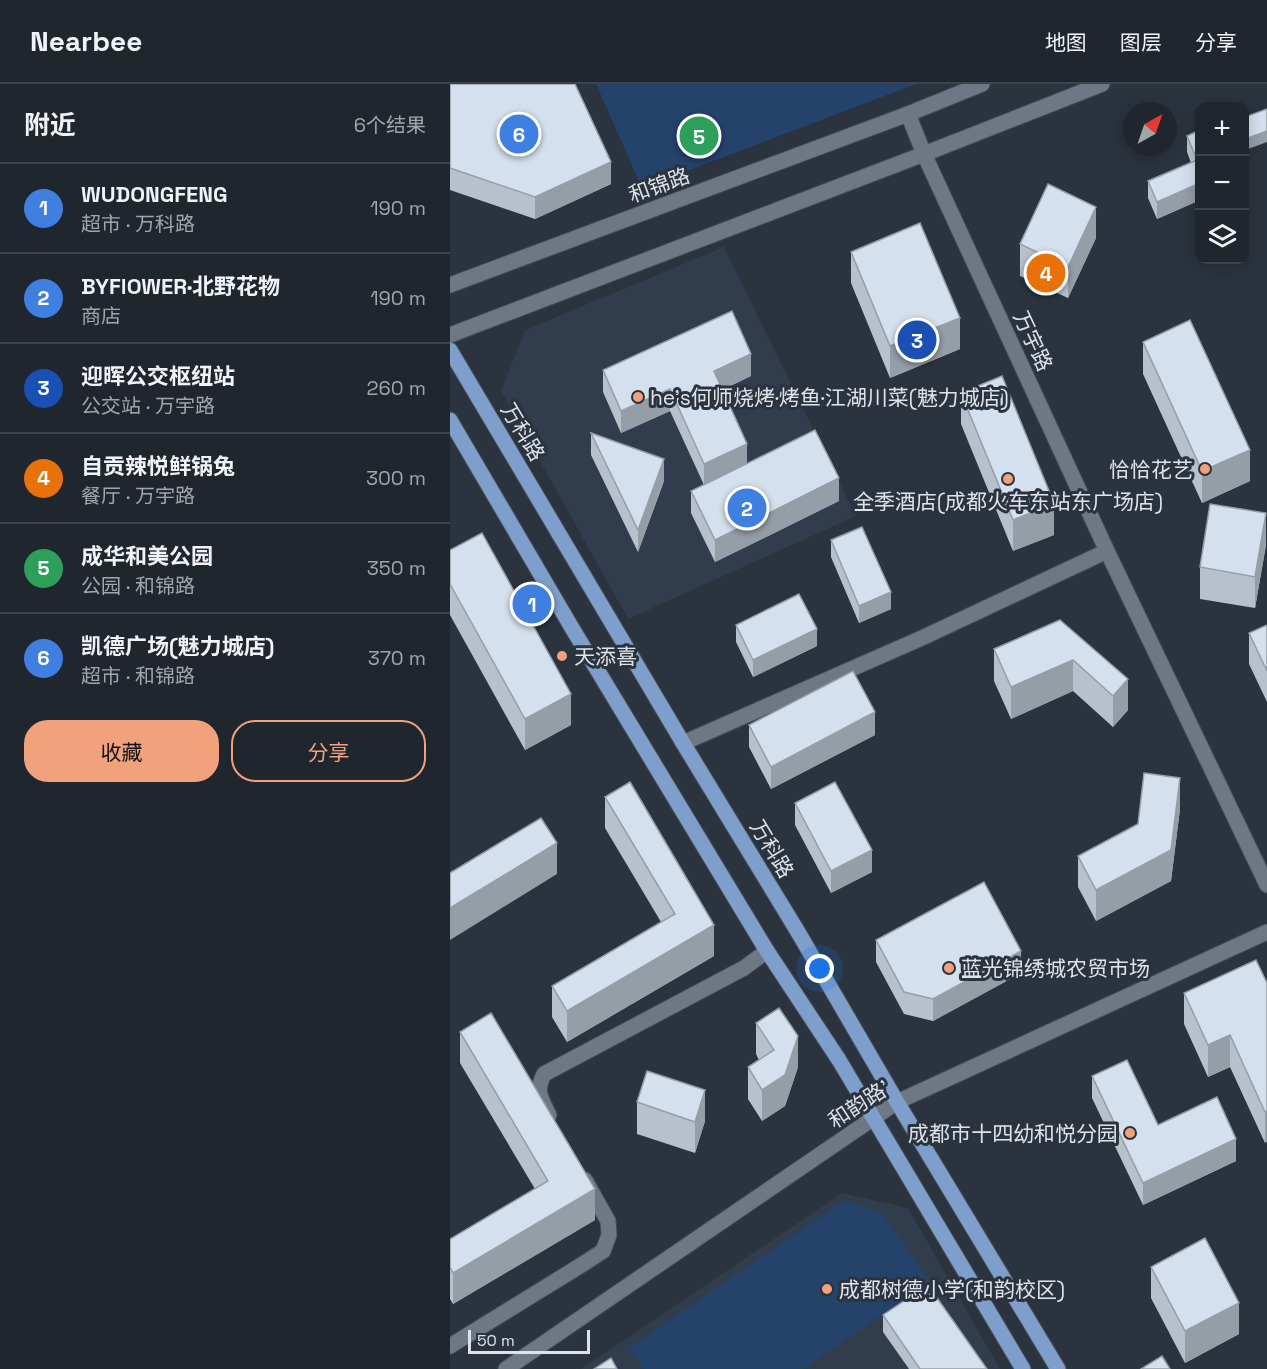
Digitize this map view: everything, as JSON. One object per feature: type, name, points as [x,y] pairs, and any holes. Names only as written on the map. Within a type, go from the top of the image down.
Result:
[{"type":"main road","name":"万科路","points":[[450,350],[1058,1369]]},
{"type":"main road","points":[[450,420],[566,618],[768,951],[839,1060],[1023,1369]]},
{"type":"street","name":"和锦路","points":[[450,285],[908,114],[982,84]]},
{"type":"street","points":[[450,335],[1102,84]]},
{"type":"street","name":"万宇路","points":[[908,114],[924,154],[1107,551],[1267,885]]},
{"type":"street","name":"万宇路","points":[[1107,551],[1267,864]]},
{"type":"street","points":[[683,743],[924,637],[1107,551]]},
{"type":"street","name":"和韵路’","points":[[506,1369],[897,1102],[1267,932]]},
{"type":"street","points":[[556,1128],[540,1096],[539,1084],[544,1074],[744,968],[768,951]]},
{"type":"street","points":[[450,1346],[603,1251],[609,1235],[609,1223],[579,1169]]},
{"type":"shaded area","points":[[596,84],[916,84],[642,188]]},
{"type":"shaded area","points":[[724,247],[856,516],[628,619],[501,391],[525,330]]},
{"type":"shaded area","name":"成都树德小学(和韵校区)","points":[[842,1193],[908,1208],[1000,1369],[581,1369]]},
{"type":"shaded area","name":"成都树德小学(和韵校区)","points":[[845,1200],[882,1213],[930,1282],[803,1369],[644,1369],[629,1348]]},
{"type":"building","points":[[450,84],[575,84],[611,162],[535,197],[450,168]]},
{"type":"building","points":[[1267,109],[1267,131],[1249,138],[1249,116]]},
{"type":"building","points":[[1195,132],[1195,155],[1187,136]]},
{"type":"building","points":[[1195,161],[1195,185],[1157,202],[1148,181]]},
{"type":"building","points":[[1048,184],[1096,207],[1068,267],[1020,244]]},
{"type":"building","points":[[920,223],[960,318],[890,346],[851,252]]},
{"type":"building","points":[[732,311],[751,354],[714,371],[747,444],[704,464],[670,389],[621,411],[603,370]]},
{"type":"building","points":[[1190,320],[1250,450],[1202,471],[1143,342]]},
{"type":"building","points":[[1002,376],[1054,503],[1013,520],[961,393]]},
{"type":"building","points":[[815,430],[839,478],[715,540],[691,491]]},
{"type":"building","points":[[591,433],[664,459],[638,530]]},
{"type":"building","points":[[1210,504],[1266,513],[1255,577],[1200,567]]},
{"type":"building","points":[[862,527],[891,592],[859,606],[831,540]]},
{"type":"building","points":[[482,533],[571,694],[525,719],[450,584],[450,550]]},
{"type":"building","points":[[799,594],[817,629],[753,660],[736,625]]},
{"type":"building","points":[[1060,620],[1128,679],[1113,696],[1073,660],[1011,687],[994,649]]},
{"type":"building","points":[[1267,625],[1267,671],[1249,633]]},
{"type":"building","points":[[853,671],[875,712],[771,767],[749,725]]},
{"type":"building","points":[[1144,773],[1180,778],[1171,850],[1096,890],[1078,856],[1138,824]]},
{"type":"building","points":[[630,782],[714,925],[567,1011],[552,986],[675,914],[605,797]]},
{"type":"building","points":[[835,782],[872,850],[831,871],[795,803]]},
{"type":"building","points":[[541,818],[557,843],[450,908],[450,873]]},
{"type":"building","name":"蓝光锦绣城农贸市场","points":[[984,882],[1021,951],[933,999],[904,992],[876,940]]},
{"type":"building","points":[[1256,960],[1267,983],[1267,1111],[1265,1112],[1230,1035],[1208,1045],[1184,993]]},
{"type":"building","points":[[779,1008],[798,1036],[785,1075],[762,1090],[748,1067],[774,1050],[756,1023]]},
{"type":"building","points":[[491,1013],[595,1189],[453,1273],[450,1267],[450,1239],[548,1181],[460,1032]]},
{"type":"building","name":"成都市十四幼和悦分园","points":[[1127,1060],[1158,1125],[1217,1097],[1236,1139],[1143,1183],[1092,1076]]},
{"type":"building","points":[[647,1071],[705,1090],[695,1122],[637,1102]]},
{"type":"building","points":[[1205,1238],[1239,1303],[1185,1331],[1151,1267]]},
{"type":"building","points":[[928,1285],[987,1369],[920,1369],[883,1315]]},
{"type":"building","points":[[1162,1356],[1170,1369],[1141,1369]]},
{"type":"building","points":[[611,1358],[617,1369],[594,1369]]},
{"type":"place","name":"凯德广场(魅力城店)","points":[[519,134]]},
{"type":"place","name":"成华和美公园","points":[[699,136]]},
{"type":"place","name":"自贡辣悦鲜锅兔","points":[[1046,273]]},
{"type":"place","name":"迎晖公交枢纽站","points":[[917,340]]},
{"type":"place","name":"he's何师烧烤·烤鱼·江湖川菜(魅力城店)","points":[[638,397]]},
{"type":"place","name":"恰恰花艺","points":[[1205,469]]},
{"type":"place","name":"全季酒店(成都火车东站东广场店)","points":[[1008,479]]},
{"type":"place","name":"BYFlOWER·北野花物","points":[[747,508]]},
{"type":"place","name":"WUDONGFENG","points":[[532,604]]},
{"type":"place","name":"天添喜","points":[[562,656]]},
{"type":"place","name":"蓝光锦绣城农贸市场","points":[[949,968]]},
{"type":"place","name":"成都市十四幼和悦分园","points":[[1130,1133]]},
{"type":"place","name":"成都树德小学(和韵校区)","points":[[827,1289]]}]
